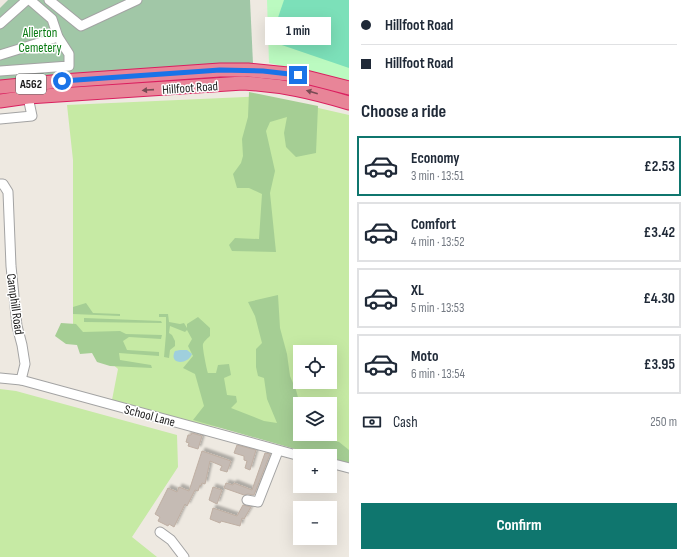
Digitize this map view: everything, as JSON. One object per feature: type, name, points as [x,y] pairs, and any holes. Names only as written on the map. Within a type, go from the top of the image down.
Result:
[{"type":"highway","name":"Hillfoot Road","points":[[0,87],[190,72],[253,70],[298,75],[349,88]]},
{"type":"highway","name":"Hillfoot Road","points":[[0,101],[28,97],[239,84],[266,84],[306,90],[349,103]]},
{"type":"street","points":[[0,24],[29,0],[52,19],[58,37],[69,54],[69,66],[0,71]]},
{"type":"street","points":[[49,0],[81,26],[137,0]]},
{"type":"street","points":[[0,55],[58,37]]},
{"type":"street","points":[[253,70],[253,84]]},
{"type":"street","points":[[0,119],[32,116],[28,97]]},
{"type":"street","name":"Camphill Road","points":[[0,184],[3,184],[8,192],[11,266],[17,326],[25,364],[22,380]]},
{"type":"street","name":"School Lane","points":[[0,378],[22,380],[293,454]]},
{"type":"street","points":[[247,500],[258,502],[278,451]]},
{"type":"street","points":[[337,465],[349,468]]},
{"type":"street","points":[[160,532],[171,540],[184,557]]},
{"type":"green space","name":"Allerton Cemetery","points":[[8,0],[250,0],[253,64],[0,81],[0,8]]},
{"type":"green space","points":[[267,0],[349,0],[349,82],[269,63]]},
{"type":"green space","points":[[284,0],[349,0],[349,68],[270,41]]},
{"type":"green space","points":[[249,92],[318,106],[316,153],[296,157],[286,147],[284,133],[287,117],[270,122],[266,131],[275,171],[270,193],[276,252],[232,251],[229,245],[235,238],[259,239],[262,194],[249,188],[237,188],[233,174],[241,163],[243,156],[242,139],[248,117]]},
{"type":"green space","points":[[266,96],[349,115],[349,461],[337,458],[337,449],[303,449],[222,428],[155,415],[112,400],[118,369],[73,329],[73,160],[67,105]]},
{"type":"green space","points":[[278,295],[280,328],[287,354],[293,389],[296,389],[298,397],[293,397],[293,441],[339,442],[349,450],[349,463],[337,460],[337,449],[295,449],[193,420],[204,406],[195,374],[183,368],[193,356],[188,346],[192,339],[187,330],[185,332],[170,326],[169,333],[175,341],[175,346],[170,350],[169,358],[164,357],[166,317],[159,317],[159,314],[168,314],[169,322],[180,324],[184,323],[187,328],[187,324],[198,317],[210,328],[210,336],[203,344],[208,373],[216,373],[218,365],[229,364],[231,375],[224,378],[227,395],[236,396],[237,402],[231,408],[264,421],[277,423],[267,399],[264,378],[258,376],[256,367],[256,349],[262,343],[255,316],[248,302]]},
{"type":"green space","points":[[86,303],[93,313],[120,314],[120,316],[73,314],[73,307]]},
{"type":"green space","points":[[84,318],[161,321],[162,323],[84,322]]},
{"type":"green space","points":[[61,323],[76,324],[83,332],[120,331],[126,334],[162,335],[161,339],[129,337],[123,341],[127,350],[159,352],[159,356],[119,353],[120,360],[151,365],[152,368],[110,366],[97,362],[92,353],[80,354],[77,345],[66,344],[55,336]]},
{"type":"green space","points":[[0,389],[16,391],[177,435],[178,467],[132,537],[157,557],[0,557]]},
{"type":"water","points":[[187,350],[192,354],[190,358],[183,362],[176,361],[174,359],[175,351]]},
{"type":"building","points":[[192,433],[202,436],[198,449],[188,446],[189,443],[186,442],[188,435],[191,435]]},
{"type":"building","points":[[237,445],[256,450],[250,470],[245,468],[247,461],[244,460],[244,456],[234,453]]},
{"type":"building","points":[[202,451],[231,461],[227,472],[220,470],[222,466],[210,461],[205,484],[202,483],[201,486],[200,485],[198,491],[195,490],[187,506],[185,504],[174,527],[158,521],[160,517],[155,514],[168,488],[177,492],[179,487],[189,491]]},
{"type":"building","points":[[265,453],[270,454],[254,495],[244,495],[224,488],[226,483],[233,485],[234,483],[252,490]]},
{"type":"building","points":[[213,487],[222,490],[217,504],[209,500]]},
{"type":"building","points":[[243,505],[251,507],[244,519],[242,518],[240,526],[221,521],[220,523],[210,519],[213,508],[237,516]]},
{"type":"route","points":[[62,81],[220,70],[248,70],[298,75]]}]
